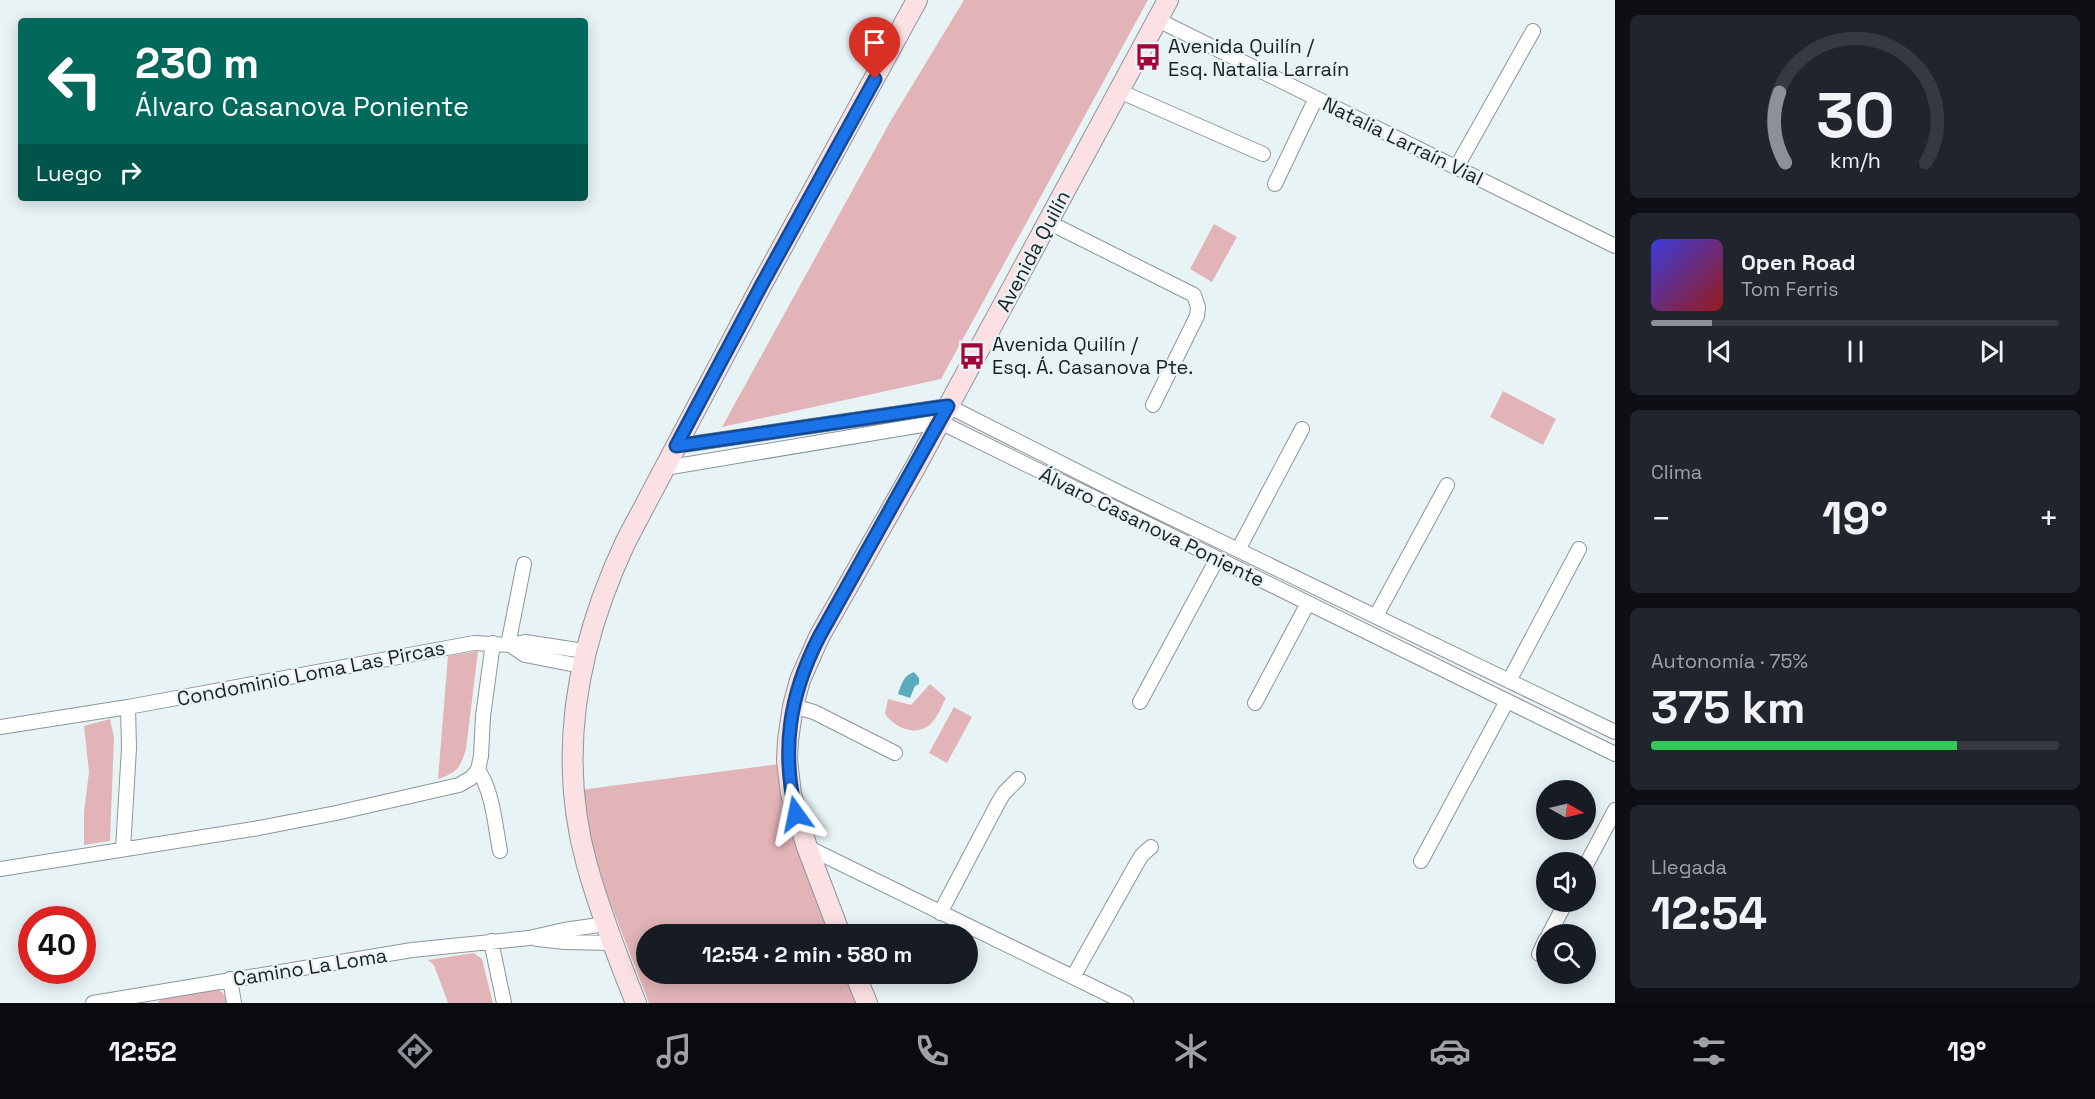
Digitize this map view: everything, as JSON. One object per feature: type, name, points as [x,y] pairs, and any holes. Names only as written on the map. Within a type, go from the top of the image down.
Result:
[{"type":"street","points":[[636,1003],[609,934],[586,864],[579,826],[574,788],[574,721],[583,659],[609,577],[761,286],[917,0]]},
{"type":"street","name":"Avenida Quilín","points":[[836,924],[796,814],[788,776],[788,740],[793,706],[805,667],[1168,0]]},
{"type":"street","name":"Natalia Larraín Vial","points":[[1158,20],[1615,246]]},
{"type":"street","points":[[1456,168],[1533,31]]},
{"type":"street","points":[[1119,91],[1263,154]]},
{"type":"street","points":[[1275,184],[1316,98]]},
{"type":"street","points":[[1048,222],[1194,295],[1198,307],[1197,316],[1153,405]]},
{"type":"street","points":[[676,446],[944,414]]},
{"type":"street","points":[[665,468],[944,414]]},
{"type":"street","name":"Álvaro Casanova Poniente","points":[[944,414],[1238,550],[1615,732]]},
{"type":"street","name":"Álvaro Casanova Poniente","points":[[944,414],[1217,559],[1615,754]]},
{"type":"street","points":[[1238,550],[1302,429]]},
{"type":"street","points":[[1376,616],[1447,485]]},
{"type":"street","points":[[1509,681],[1579,549]]},
{"type":"street","points":[[1140,702],[1217,559]]},
{"type":"street","points":[[509,645],[524,564]]},
{"type":"street","points":[[1327,613],[1335,596]]},
{"type":"street","points":[[1255,703],[1308,603]]},
{"type":"street","name":"Condominio Loma Las Pircas","points":[[0,727],[128,707],[474,643],[509,645],[525,642],[583,659]]},
{"type":"street","points":[[0,869],[259,828],[445,790],[459,785],[471,778],[478,770],[493,643]]},
{"type":"street","points":[[1421,861],[1507,701]]},
{"type":"street","points":[[793,706],[814,712],[895,753]]},
{"type":"street","points":[[123,849],[129,748],[128,707]]},
{"type":"street","points":[[478,770],[488,791],[500,851]]},
{"type":"street","points":[[940,913],[1004,793],[1018,779]]},
{"type":"street","points":[[1593,852],[1615,810]]},
{"type":"street","points":[[807,847],[1126,1003]]},
{"type":"street","points":[[1073,977],[1142,855],[1151,847]]},
{"type":"street","name":"Camino La Loma","points":[[93,1003],[146,999],[230,980],[412,950],[529,938],[564,930],[609,934]]},
{"type":"street","name":"Camino La Loma","points":[[529,938],[565,942],[609,934]]},
{"type":"street","points":[[491,941],[504,1003]]},
{"type":"street","points":[[230,980],[234,1003]]},
{"type":"street","points":[[859,984],[867,1003]]},
{"type":"shaded area","points":[[964,0],[1148,0],[941,379],[722,427],[890,122]]},
{"type":"shaded area","points":[[1214,224],[1237,237],[1212,282],[1190,269]]},
{"type":"shaded area","points":[[1503,391],[1556,419],[1543,445],[1490,417]]},
{"type":"shaded area","points":[[478,651],[466,749],[457,769],[438,779],[448,656]]},
{"type":"shaded area","points":[[930,684],[946,698],[936,718],[928,726],[908,730],[895,724],[885,714],[888,699],[911,705]]},
{"type":"shaded area","points":[[954,707],[972,717],[947,763],[929,753]]},
{"type":"shaded area","points":[[110,719],[114,738],[110,841],[84,845],[84,812],[89,772],[84,726]]},
{"type":"shaded area","points":[[779,764],[831,924],[636,924],[636,969],[583,832],[572,791]]},
{"type":"shaded area","points":[[474,953],[482,959],[493,1003],[448,1003],[434,965],[428,960]]},
{"type":"shaded area","points":[[642,984],[852,984],[859,1003],[649,1003]]},
{"type":"shaded area","points":[[215,989],[223,993],[226,1003],[157,1003],[162,998]]},
{"type":"water","points":[[914,672],[919,678],[919,684],[915,686],[910,698],[898,694],[905,678]]},
{"type":"place","name":"Avenida Quilín / Esq. Natalia Larraín","points":[[1148,57]]},
{"type":"place","name":"Avenida Quilín / Esq. Á. Casanova Pte.","points":[[972,356]]},
{"type":"route","points":[[796,814],[787,760],[793,706],[800,680],[819,637],[948,406],[676,446],[875,79]]}]
